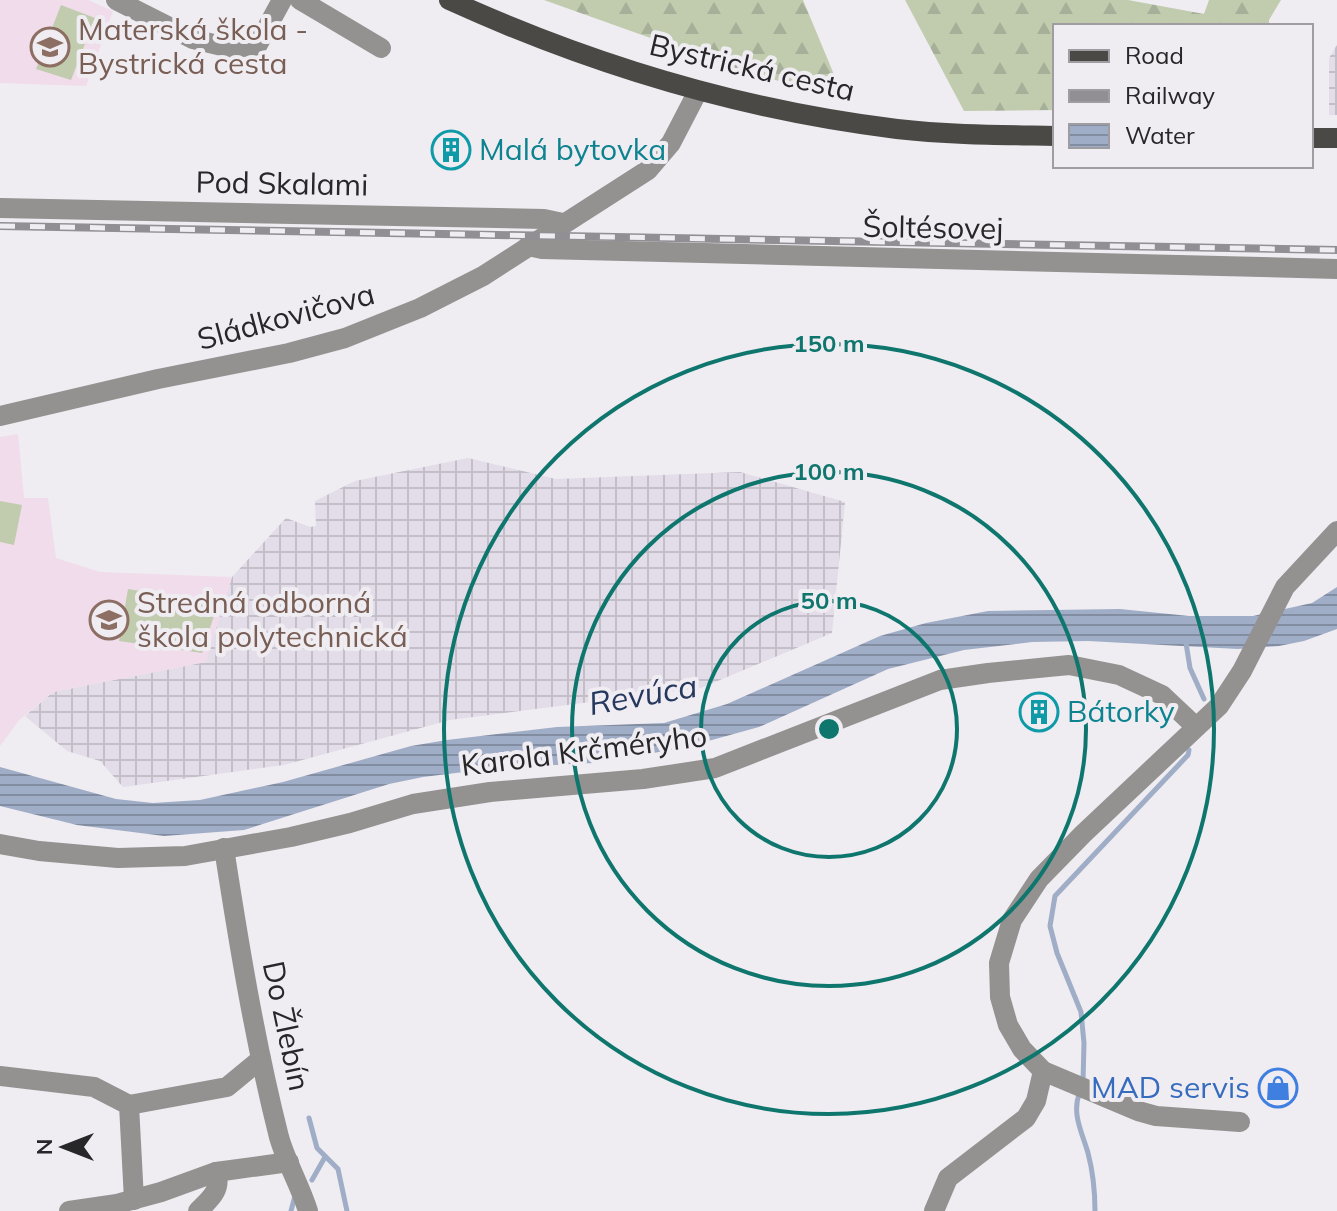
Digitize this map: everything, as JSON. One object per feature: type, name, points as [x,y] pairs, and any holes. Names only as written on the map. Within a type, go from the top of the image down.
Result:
[{"type":"main road","name":"Bystrická cesta","points":[[449,0],[598,62],[749,105],[900,129],[1053,136]]},
{"type":"main road","points":[[1313,138],[1337,138]]},
{"type":"street","points":[[116,0],[193,39],[230,48],[257,46],[282,0]]},
{"type":"street","points":[[300,0],[381,48]]},
{"type":"street","name":"Sládkovičova","points":[[0,416],[158,379],[289,353],[345,338],[420,308],[483,276],[648,170],[671,143],[698,91]]},
{"type":"street","name":"Pod Skalami","points":[[0,208],[529,219],[563,223]]},
{"type":"street","name":"Šoltésovej","points":[[528,246],[542,249],[1337,269]]},
{"type":"street","points":[[1240,1122],[1156,1116],[1043,1071],[1022,1049],[1008,1025],[1000,997],[999,963],[1012,920],[1039,879],[1219,706],[1242,671],[1285,587],[1337,531]]},
{"type":"street","name":"Karola Krčméryho","points":[[0,844],[118,858],[185,856],[350,823],[413,804],[490,792],[643,779],[715,768],[940,680],[1069,665],[1119,675],[1162,695],[1196,727]]},
{"type":"street","name":"Do Žlebín","points":[[224,848],[242,965],[261,1059],[280,1138],[308,1211]]},
{"type":"street","points":[[0,1076],[94,1087],[129,1105],[227,1087],[261,1059]]},
{"type":"street","points":[[934,1211],[948,1178],[1026,1118],[1036,1101],[1043,1071]]},
{"type":"street","points":[[129,1105],[134,1200]]},
{"type":"street","points":[[69,1211],[134,1200],[216,1172],[289,1162]]},
{"type":"street","points":[[198,1211],[216,1192],[219,1185],[216,1172]]},
{"type":"shaded area","name":"Materská škola - Bystrická cesta","points":[[0,0],[88,0],[113,11],[86,86],[0,83]]},
{"type":"shaded area","points":[[1337,45],[1337,115],[1329,115],[1329,58]]},
{"type":"shaded area","name":"Stredná odborná škola polytechnická","points":[[18,434],[24,498],[48,498],[56,558],[100,572],[232,577],[206,662],[53,692],[19,720],[0,746],[0,437]]},
{"type":"shaded area","points":[[468,458],[556,479],[740,472],[845,502],[832,633],[701,688],[450,720],[284,765],[123,787],[100,761],[67,751],[25,716],[53,692],[205,662],[232,577],[286,518],[310,527],[316,526],[315,501],[355,481]]},
{"type":"green space","points":[[544,0],[803,0],[845,101],[729,66]]},
{"type":"green space","points":[[905,0],[1128,0],[1204,14],[1209,0],[1281,0],[1269,24],[1053,24],[1053,110],[964,111]]},
{"type":"green space","points":[[61,5],[95,18],[71,80],[36,69]]},
{"type":"green space","points":[[0,501],[22,505],[14,545],[0,542]]},
{"type":"green space","points":[[128,589],[218,603],[202,653],[119,641]]},
{"type":"water","points":[[1337,587],[1337,629],[1304,641],[1238,649],[1088,641],[1032,642],[964,650],[888,669],[759,727],[683,748],[594,763],[505,767],[423,777],[389,784],[244,830],[164,836],[77,825],[0,806],[0,767],[116,799],[153,803],[200,800],[283,782],[411,746],[447,740],[557,727],[664,723],[727,704],[880,636],[988,611],[1120,609],[1189,616],[1253,616],[1312,603]]},
{"type":"waterway","points":[[1186,643],[1190,668],[1204,699]]},
{"type":"waterway","points":[[1083,1082],[1081,1012],[1057,953],[1050,926],[1055,896],[1188,755],[1189,750]]},
{"type":"waterway","points":[[1080,1092],[1077,1115],[1091,1167],[1095,1211]]},
{"type":"waterway","points":[[309,1118],[317,1148],[338,1169],[347,1211]]},
{"type":"waterway","points":[[312,1180],[325,1157]]},
{"type":"waterway","points":[[291,1211],[295,1196]]},
{"type":"railway","points":[[0,226],[1337,250]]},
{"type":"place","name":"Materská škola - Bystrická cesta","points":[[50,47]]},
{"type":"place","name":"Malá bytovka","points":[[451,150]]},
{"type":"place","name":"Stredná odborná škola polytechnická","points":[[109,620]]},
{"type":"place","name":"Bátorky","points":[[1039,712]]},
{"type":"place","name":"MAD servis","points":[[1278,1088]]},
{"type":"water label","name":"Revúca","points":[[643,695]]}]
